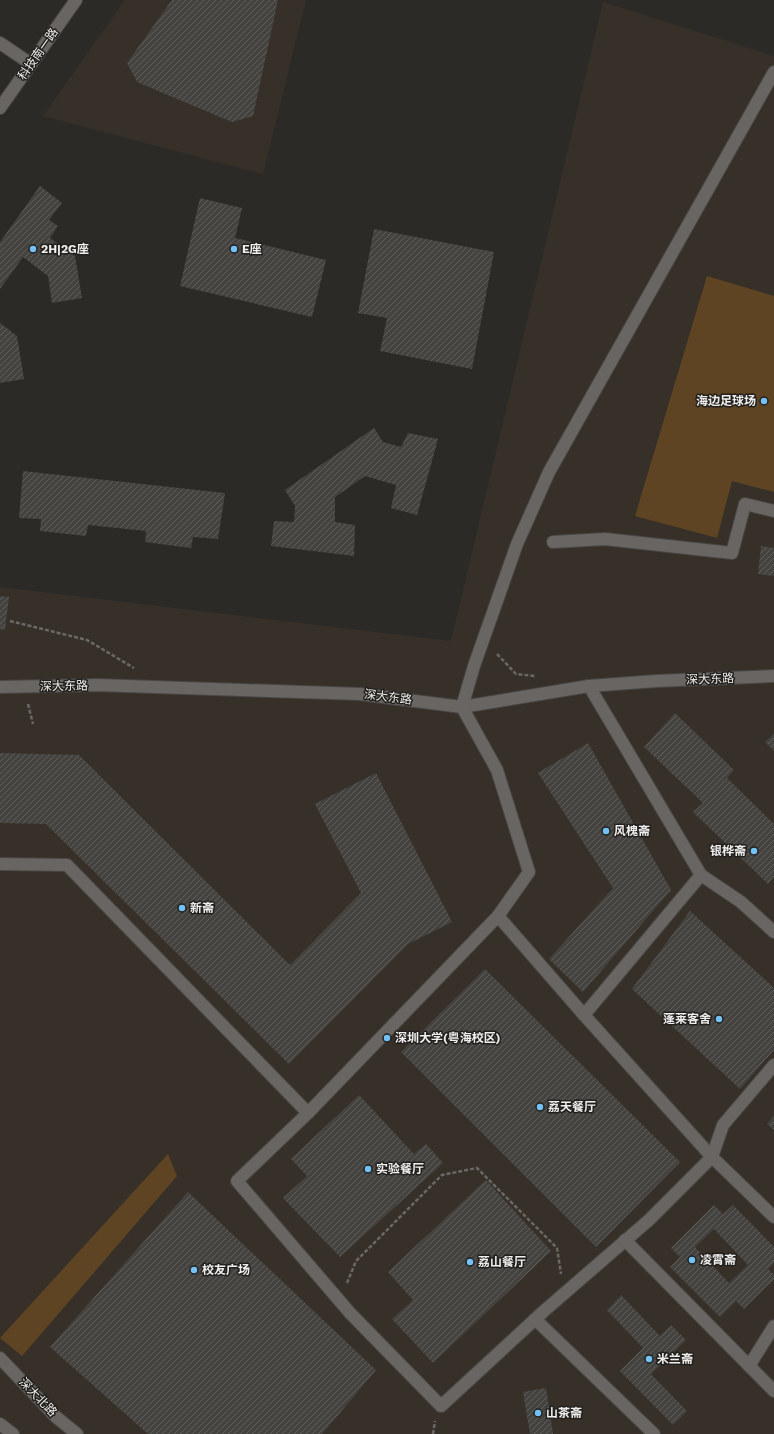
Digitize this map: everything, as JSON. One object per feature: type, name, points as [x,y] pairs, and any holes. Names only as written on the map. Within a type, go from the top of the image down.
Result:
[{"type":"street","name":"科技南一路","points":[[0,108],[76,0]]},
{"type":"street","points":[[0,43],[30,64]]},
{"type":"street","points":[[774,72],[549,472],[517,544],[474,666],[462,707],[497,770],[529,872],[498,916],[308,1113],[237,1181],[350,1313],[441,1406],[535,1319],[649,1220],[712,1157],[723,1125],[774,1066]]},
{"type":"street","points":[[553,542],[605,539],[732,553],[745,504],[774,511]]},
{"type":"street","name":"深大东路","points":[[0,687],[97,685],[360,694],[462,707],[589,686],[656,681],[774,676]]},
{"type":"street","points":[[589,686],[701,875],[741,902],[774,932]]},
{"type":"street","points":[[0,864],[67,865],[308,1113]]},
{"type":"street","points":[[584,1015],[701,875]]},
{"type":"street","points":[[498,916],[584,1015],[712,1157],[774,1217]]},
{"type":"street","points":[[625,1240],[774,1391]]},
{"type":"street","points":[[535,1319],[654,1434]]},
{"type":"street","points":[[749,1366],[774,1326]]},
{"type":"street","name":"深大北路","points":[[0,1358],[56,1417],[77,1434]]},
{"type":"street","points":[[0,1424],[12,1434]]},
{"type":"path","points":[[10,621],[88,640],[136,669]]},
{"type":"path","points":[[340,1300],[356,1261],[442,1175],[477,1168],[557,1248],[565,1293]]},
{"type":"shaded area","points":[[125,0],[306,0],[263,174],[43,116]]},
{"type":"shaded area","name":"深圳大学(粤海校区)","points":[[603,2],[774,56],[774,1434],[0,1434],[0,587],[451,641]]},
{"type":"shaded area","points":[[707,276],[774,296],[774,492],[732,481],[717,538],[635,516]]},
{"type":"shaded area","points":[[168,1154],[177,1176],[22,1356],[0,1338]]},
{"type":"building","points":[[172,0],[278,0],[253,116],[232,122],[137,82],[127,63]]},
{"type":"building","name":"2H|2G座","points":[[40,186],[62,203],[49,220],[58,226],[50,238],[75,256],[82,298],[52,303],[48,276],[23,257],[0,289],[0,242]]},
{"type":"building","name":"E座","points":[[200,198],[242,208],[235,238],[326,260],[312,317],[180,286]]},
{"type":"building","points":[[374,229],[494,252],[472,369],[380,351],[387,318],[358,313]]},
{"type":"building","points":[[0,323],[17,336],[24,379],[0,383]]},
{"type":"building","points":[[374,428],[383,442],[401,447],[408,433],[438,439],[417,515],[391,508],[396,485],[365,476],[335,497],[335,522],[355,525],[354,556],[271,546],[274,521],[294,522],[295,506],[285,490]]},
{"type":"building","points":[[23,471],[225,493],[218,539],[193,537],[191,548],[145,542],[146,531],[88,525],[86,536],[40,531],[41,519],[19,518]]},
{"type":"building","points":[[761,546],[774,548],[774,576],[758,574]]},
{"type":"building","points":[[0,596],[9,597],[5,630],[0,629]]},
{"type":"building","points":[[675,713],[734,770],[727,778],[774,824],[774,877],[768,884],[693,812],[703,803],[644,747]]},
{"type":"building","points":[[774,734],[774,751],[765,742]]},
{"type":"building","name":"风槐斋","points":[[588,743],[671,890],[583,992],[549,959],[613,888],[538,773]]},
{"type":"building","name":"新斋","points":[[0,753],[79,755],[290,965],[361,893],[315,804],[376,773],[452,922],[408,944],[289,1064],[46,824],[0,823]]},
{"type":"building","name":"蓬莱客舍","points":[[690,911],[774,988],[774,1050],[740,1089],[632,989]]},
{"type":"building","name":"荔天餐厅","points":[[485,969],[680,1162],[596,1247],[401,1052]]},
{"type":"building","name":"实验餐厅","points":[[359,1095],[414,1154],[426,1144],[443,1163],[340,1257],[283,1198],[307,1176],[291,1159]]},
{"type":"building","points":[[774,1116],[774,1130],[767,1124]]},
{"type":"building","name":"荔山餐厅","points":[[486,1180],[551,1251],[433,1363],[392,1319],[413,1300],[388,1272]]},
{"type":"building","name":"校友广场","points":[[188,1192],[376,1370],[322,1434],[148,1434],[50,1347]]},
{"type":"building","name":"凌霄斋","points":[[714,1205],[723,1214],[733,1205],[774,1247],[774,1263],[768,1269],[774,1275],[774,1279],[744,1309],[736,1301],[720,1317],[670,1267],[680,1257],[671,1248]],"holes":[[[714,1229],[748,1265],[729,1283],[695,1247]]]},
{"type":"building","name":"米兰斋","points":[[621,1295],[660,1336],[671,1325],[686,1340],[651,1374],[687,1411],[673,1425],[620,1371],[643,1348],[607,1310]]},
{"type":"building","name":"山茶斋","points":[[546,1388],[553,1434],[530,1434],[523,1392]]},
{"type":"place","name":"2H|2G座","points":[[33,249]]},
{"type":"place","name":"E座","points":[[234,249]]},
{"type":"place","name":"海边足球场","points":[[764,401]]},
{"type":"place","name":"风槐斋","points":[[606,831]]},
{"type":"place","name":"银桦斋","points":[[754,851]]},
{"type":"place","name":"新斋","points":[[182,908]]},
{"type":"place","name":"蓬莱客舍","points":[[719,1019]]},
{"type":"place","name":"深圳大学(粤海校区)","points":[[387,1038]]},
{"type":"place","name":"荔天餐厅","points":[[540,1107]]},
{"type":"place","name":"实验餐厅","points":[[368,1169]]},
{"type":"place","name":"凌霄斋","points":[[692,1260]]},
{"type":"place","name":"荔山餐厅","points":[[470,1262]]},
{"type":"place","name":"校友广场","points":[[194,1270]]},
{"type":"place","name":"米兰斋","points":[[649,1359]]},
{"type":"place","name":"山茶斋","points":[[538,1413]]}]
